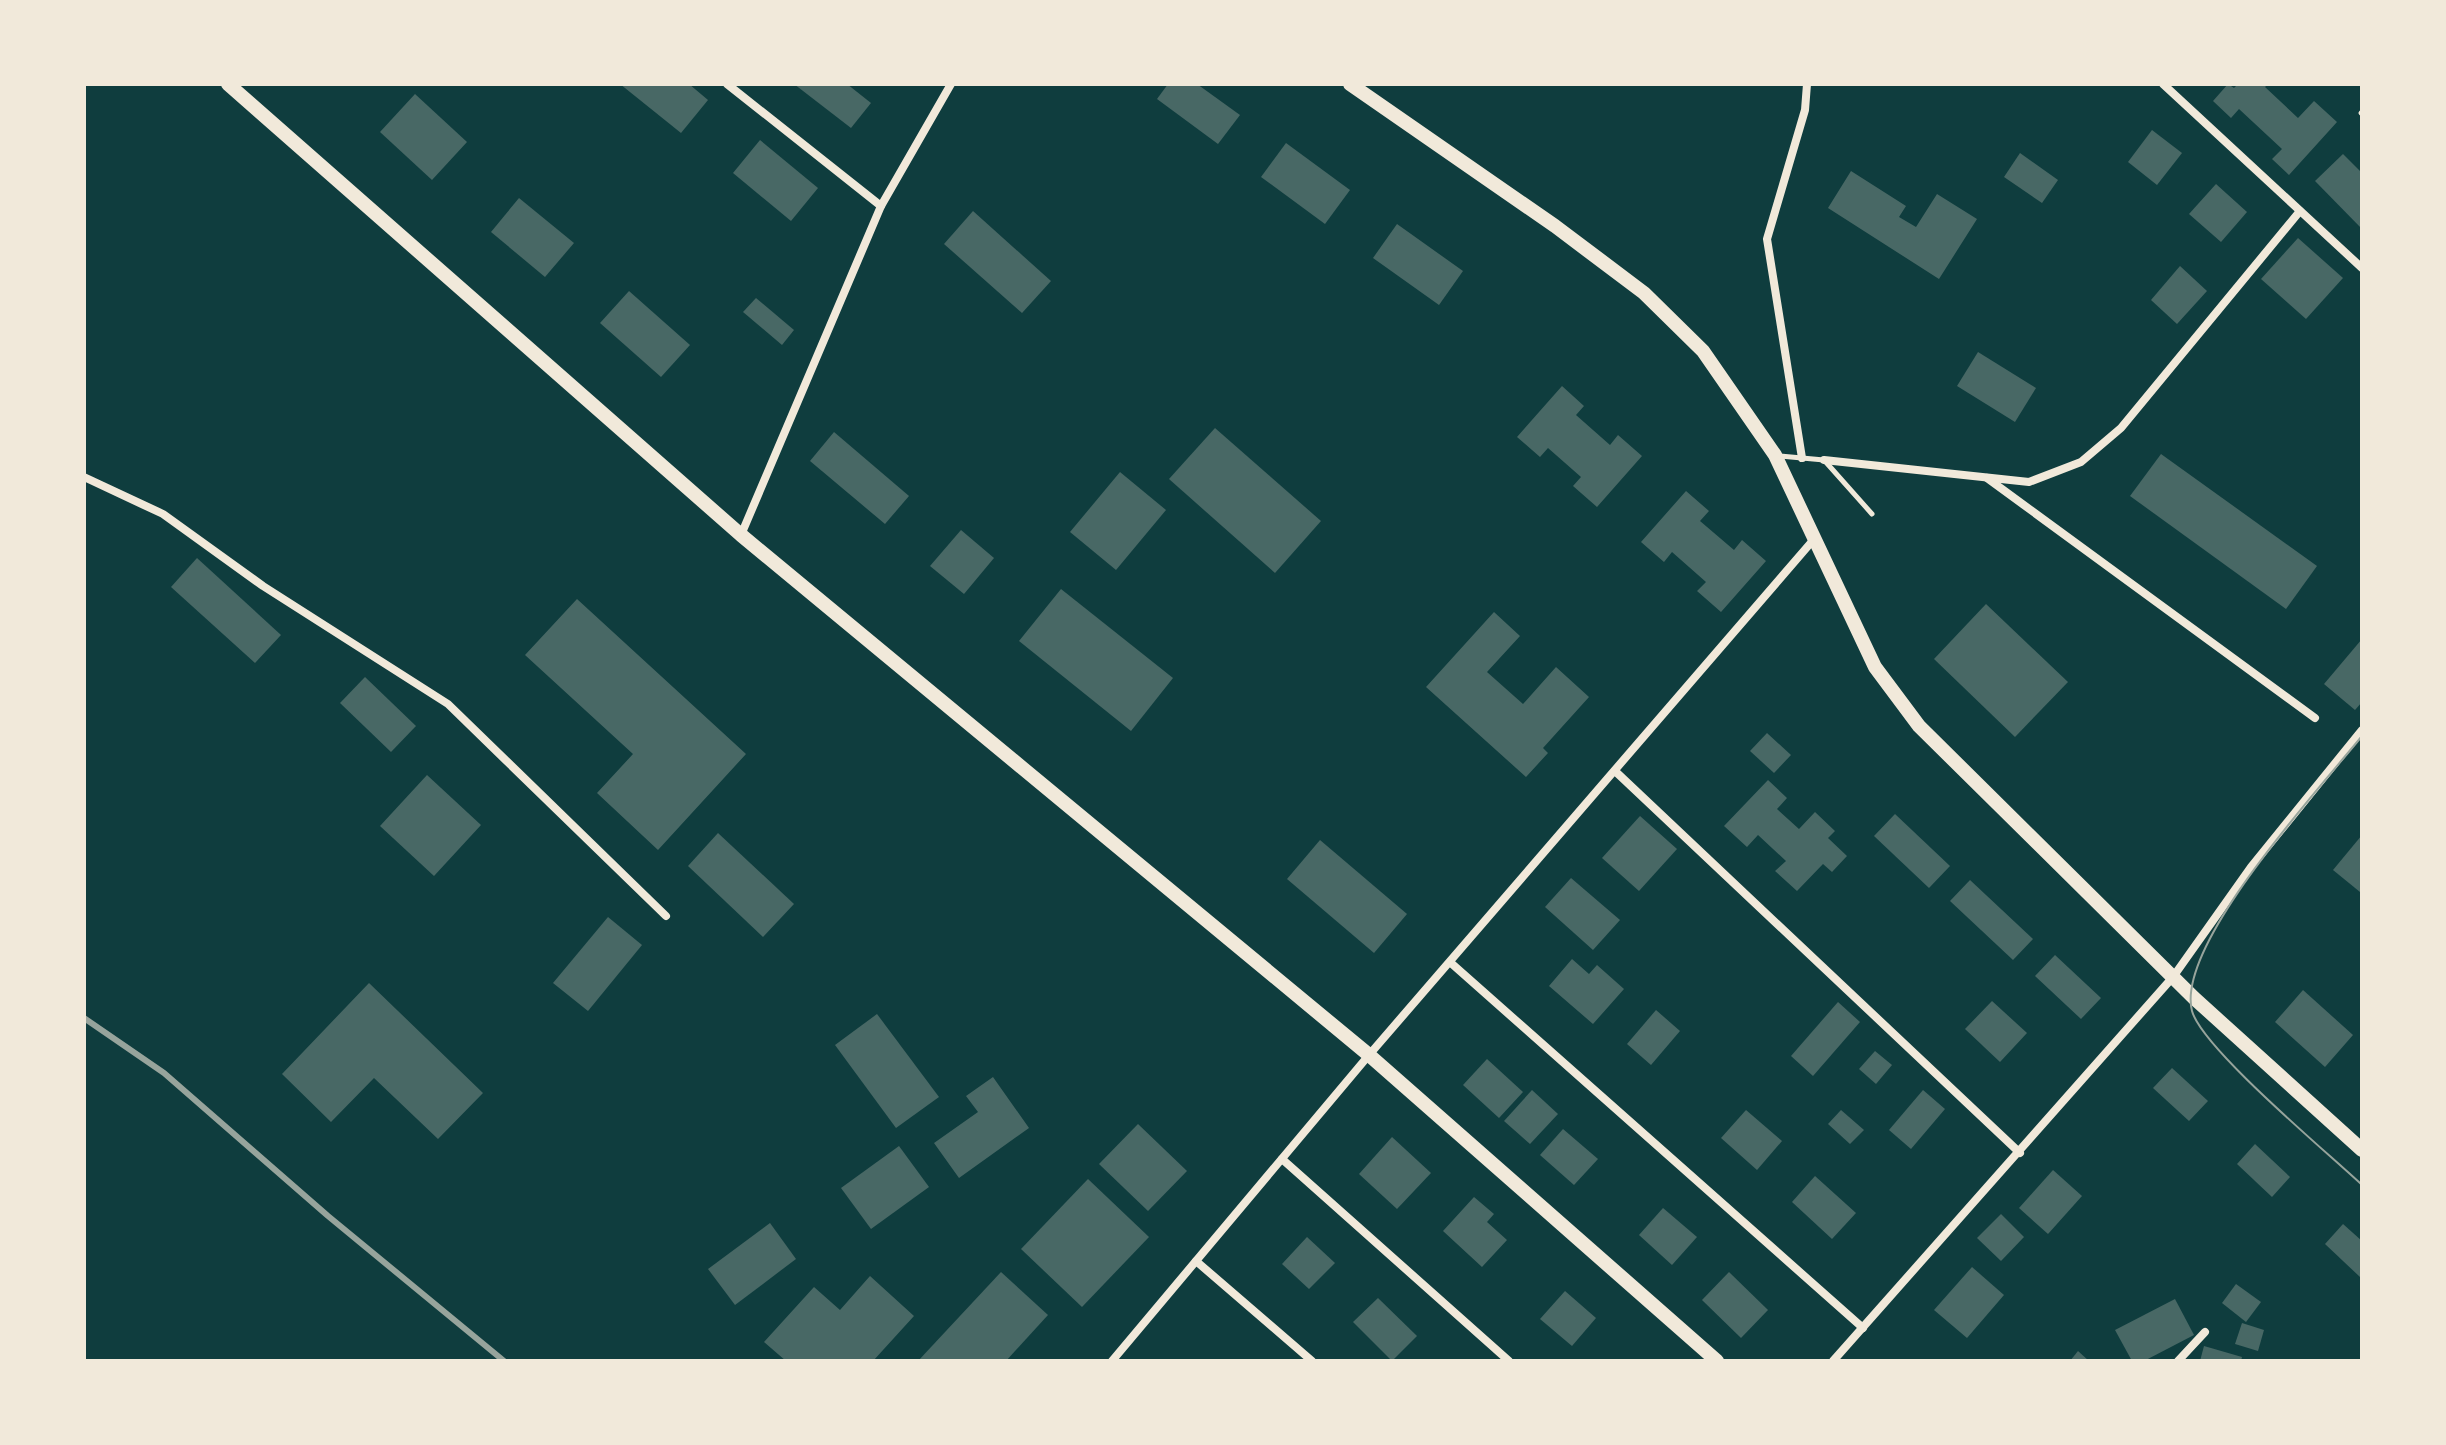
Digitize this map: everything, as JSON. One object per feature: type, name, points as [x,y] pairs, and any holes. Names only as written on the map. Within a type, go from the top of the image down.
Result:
[{"type":"main road","points":[[228,84],[741,535],[1369,1055],[1717,1361]]},
{"type":"main road","points":[[1350,84],[1555,226],[1644,293],[1703,351],[1775,455],[1875,667],[1919,726],[2173,977],[2362,1150]]},
{"type":"street","points":[[727,84],[881,206]]},
{"type":"street","points":[[741,535],[881,206],[951,84]]},
{"type":"street","points":[[1802,458],[1767,239],[1805,110],[1807,84]]},
{"type":"street","points":[[2163,84],[2362,268]]},
{"type":"street","points":[[1824,460],[2029,482],[2081,462],[2121,428],[2300,211]]},
{"type":"street","points":[[84,477],[163,514],[263,586],[448,704],[666,916]]},
{"type":"street","points":[[1986,477],[2315,718]]},
{"type":"street","points":[[1112,1361],[1369,1055],[1816,537]]},
{"type":"street","points":[[1833,1361],[2173,977],[2251,867],[2362,730]]},
{"type":"street","points":[[1615,771],[2020,1153]]},
{"type":"street","points":[[1451,963],[1863,1328]]},
{"type":"street","points":[[1282,1159],[1509,1361]]},
{"type":"street","points":[[1196,1261],[1312,1361]]},
{"type":"street","points":[[2178,1361],[2205,1332]]},
{"type":"lane","points":[[1775,455],[1824,460],[1872,514]]},
{"type":"building","points":[[620,84],[689,84],[708,100],[681,133]]},
{"type":"building","points":[[794,84],[847,84],[871,103],[851,128]]},
{"type":"building","points":[[1168,84],[1197,84],[1240,115],[1218,144],[1157,99]]},
{"type":"building","points":[[2228,84],[2234,88],[2238,84],[2268,84],[2265,87],[2298,118],[2314,101],[2337,122],[2289,175],[2272,159],[2282,149],[2239,109],[2231,118],[2213,101]]},
{"type":"building","points":[[415,94],[467,142],[432,180],[380,132]]},
{"type":"building","points":[[2152,130],[2182,153],[2157,185],[2128,162]]},
{"type":"building","points":[[760,140],[818,188],[791,221],[733,173]]},
{"type":"building","points":[[1286,143],[1350,190],[1325,224],[1261,177]]},
{"type":"building","points":[[2020,153],[2058,180],[2042,203],[2004,177]]},
{"type":"building","points":[[2343,154],[2362,173],[2362,229],[2315,181]]},
{"type":"building","points":[[1851,171],[1906,206],[1899,217],[1916,227],[1937,194],[1977,219],[1939,279],[1828,208]]},
{"type":"building","points":[[2216,184],[2247,212],[2221,242],[2189,214]]},
{"type":"building","points":[[519,198],[574,243],[545,277],[491,232]]},
{"type":"building","points":[[973,211],[1051,281],[1022,313],[944,244]]},
{"type":"building","points":[[1397,224],[1463,271],[1439,305],[1373,258]]},
{"type":"building","points":[[2298,238],[2343,278],[2306,319],[2261,279]]},
{"type":"building","points":[[2180,266],[2207,291],[2177,324],[2151,300]]},
{"type":"building","points":[[629,291],[690,345],[661,377],[600,323]]},
{"type":"building","points":[[756,298],[794,330],[782,345],[743,312]]},
{"type":"building","points":[[1978,352],[2036,388],[2015,422],[1957,386]]},
{"type":"building","points":[[1562,386],[1584,406],[1576,415],[1610,445],[1618,435],[1642,456],[1597,507],[1573,486],[1581,477],[1548,448],[1540,457],[1517,437]]},
{"type":"building","points":[[1215,428],[1321,521],[1275,573],[1169,479]]},
{"type":"building","points":[[834,432],[909,496],[885,524],[810,461]]},
{"type":"building","points":[[2161,454],[2317,566],[2286,609],[2130,496]]},
{"type":"building","points":[[1120,472],[1166,510],[1116,570],[1070,532]]},
{"type":"building","points":[[1686,491],[1709,511],[1700,521],[1734,550],[1742,540],[1766,561],[1721,612],[1697,591],[1706,582],[1672,552],[1664,562],[1641,542]]},
{"type":"building","points":[[961,530],[994,558],[964,594],[930,566]]},
{"type":"building","points":[[197,558],[281,635],[255,663],[171,587]]},
{"type":"building","points":[[1061,589],[1173,678],[1131,731],[1019,641]]},
{"type":"building","points":[[577,599],[746,754],[658,850],[597,793],[633,754],[525,655]]},
{"type":"building","points":[[1986,604],[2068,682],[2015,737],[1934,659]]},
{"type":"building","points":[[1494,612],[1520,636],[1487,672],[1523,704],[1556,667],[1589,697],[1543,748],[1548,753],[1526,777],[1426,687]]},
{"type":"building","points":[[2362,639],[2362,702],[2355,710],[2324,684]]},
{"type":"building","points":[[365,677],[416,726],[391,752],[340,703]]},
{"type":"building","points":[[1767,733],[1791,755],[1774,773],[1750,751]]},
{"type":"building","points":[[427,775],[481,825],[434,876],[380,826]]},
{"type":"building","points":[[1768,780],[1787,798],[1777,809],[1799,829],[1815,812],[1835,831],[1828,838],[1847,856],[1832,872],[1823,864],[1797,891],[1775,871],[1786,861],[1758,835],[1747,847],[1724,826]]},
{"type":"building","points":[[1895,814],[1950,866],[1929,888],[1874,836]]},
{"type":"building","points":[[1640,816],[1677,849],[1639,891],[1602,858]]},
{"type":"building","points":[[718,833],[794,904],[763,937],[688,866]]},
{"type":"building","points":[[2362,835],[2362,890],[2360,892],[2333,870]]},
{"type":"building","points":[[1320,840],[1407,914],[1374,953],[1287,879]]},
{"type":"building","points":[[1571,878],[1620,920],[1593,950],[1545,907]]},
{"type":"building","points":[[1970,880],[2033,939],[2013,960],[1950,901]]},
{"type":"building","points":[[608,917],[642,945],[588,1011],[553,983]]},
{"type":"building","points":[[2055,955],[2101,998],[2081,1019],[2035,976]]},
{"type":"building","points":[[1572,959],[1589,974],[1597,965],[1624,989],[1593,1024],[1549,986]]},
{"type":"building","points":[[369,983],[483,1093],[438,1139],[374,1078],[331,1122],[282,1074]]},
{"type":"building","points":[[2303,990],[2353,1035],[2325,1067],[2275,1022]]},
{"type":"building","points":[[1992,1001],[2027,1033],[2000,1062],[1965,1029]]},
{"type":"building","points":[[1838,1002],[1860,1022],[1813,1076],[1791,1056]]},
{"type":"building","points":[[1656,1010],[1680,1031],[1651,1065],[1627,1044]]},
{"type":"building","points":[[877,1014],[939,1097],[896,1128],[835,1045]]},
{"type":"building","points":[[1875,1051],[1892,1065],[1876,1084],[1859,1069]]},
{"type":"building","points":[[1487,1059],[1523,1092],[1499,1118],[1463,1085]]},
{"type":"building","points":[[2172,1068],[2208,1101],[2189,1121],[2153,1088]]},
{"type":"building","points":[[993,1077],[1029,1128],[959,1178],[934,1143],[978,1112],[966,1096]]},
{"type":"building","points":[[1532,1090],[1558,1114],[1530,1144],[1504,1121]]},
{"type":"building","points":[[1923,1090],[1945,1109],[1911,1149],[1889,1130]]},
{"type":"building","points":[[1746,1110],[1782,1141],[1757,1170],[1721,1138]]},
{"type":"building","points":[[1841,1110],[1864,1130],[1850,1144],[1828,1124]]},
{"type":"building","points":[[1138,1124],[1187,1171],[1148,1211],[1099,1164]]},
{"type":"building","points":[[1563,1129],[1598,1159],[1574,1185],[1540,1155]]},
{"type":"building","points":[[1392,1137],[1431,1173],[1397,1209],[1359,1174]]},
{"type":"building","points":[[2255,1144],[2290,1177],[2272,1197],[2237,1164]]},
{"type":"building","points":[[899,1146],[929,1187],[871,1229],[841,1188]]},
{"type":"building","points":[[2053,1170],[2082,1196],[2048,1234],[2019,1208]]},
{"type":"building","points":[[1815,1176],[1856,1213],[1832,1239],[1792,1202]]},
{"type":"building","points":[[1088,1179],[1149,1237],[1082,1307],[1021,1249]]},
{"type":"building","points":[[1474,1197],[1494,1214],[1487,1222],[1507,1240],[1482,1267],[1443,1231]]},
{"type":"building","points":[[1663,1208],[1697,1237],[1672,1265],[1639,1235]]},
{"type":"building","points":[[2001,1214],[2024,1237],[2001,1261],[1977,1238]]},
{"type":"building","points":[[770,1223],[796,1259],[735,1305],[708,1269]]},
{"type":"building","points":[[2343,1224],[2362,1241],[2360,1277],[2325,1244]]},
{"type":"building","points":[[1307,1237],[1335,1263],[1309,1289],[1282,1264]]},
{"type":"building","points":[[1972,1267],[2004,1295],[1967,1338],[1934,1310]]},
{"type":"building","points":[[1001,1272],[1048,1315],[1006,1361],[918,1361]]},
{"type":"building","points":[[1729,1272],[1768,1310],[1741,1338],[1702,1300]]},
{"type":"building","points":[[870,1276],[914,1316],[873,1361],[786,1361],[764,1342],[814,1287],[840,1310]]},
{"type":"building","points":[[2236,1284],[2261,1302],[2246,1322],[2222,1303]]},
{"type":"building","points":[[1565,1291],[1596,1318],[1572,1346],[1540,1319]]},
{"type":"building","points":[[1378,1298],[1417,1336],[1392,1361],[1353,1322]]},
{"type":"building","points":[[2175,1299],[2194,1335],[2144,1361],[2132,1361],[2115,1330]]},
{"type":"building","points":[[2242,1323],[2264,1330],[2258,1351],[2235,1344]]},
{"type":"building","points":[[2204,1346],[2242,1357],[2241,1361],[2200,1361]]},
{"type":"building","points":[[2078,1351],[2089,1361],[2070,1361]]},
{"type":"tram line","points":[[2362,736],[2285,828],[2227,909],[2205,948],[2193,982],[2192,1011],[2201,1028],[2241,1074],[2362,1185]]},
{"type":"railway","points":[[84,1018],[164,1073],[328,1216],[504,1361]]}]
